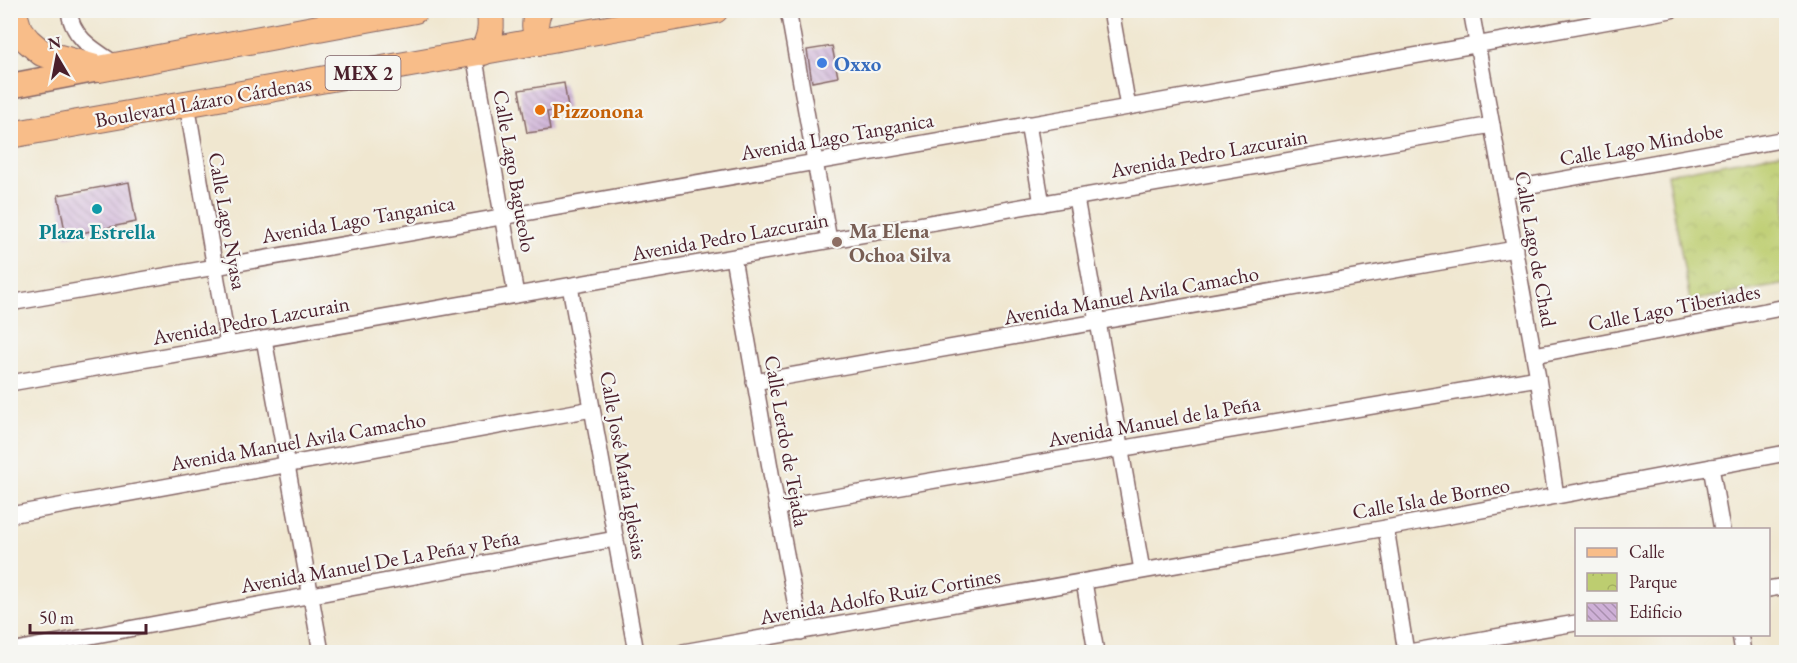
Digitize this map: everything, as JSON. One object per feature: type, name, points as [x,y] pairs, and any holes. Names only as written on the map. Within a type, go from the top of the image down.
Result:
[{"type":"highway","points":[[13,10],[19,30],[42,53],[109,68]]},
{"type":"highway","name":"MEX 2","points":[[109,68],[415,10]]},
{"type":"highway","points":[[478,53],[490,38],[492,26],[489,10]]},
{"type":"highway","points":[[539,10],[534,28],[539,42]]},
{"type":"highway","name":"Boulevard Lázaro Cárdenas","points":[[10,135],[715,10]]},
{"type":"main road","name":"MEX 2","points":[[10,86],[109,68]]},
{"type":"street","points":[[69,10],[74,29],[109,68]]},
{"type":"street","points":[[788,10],[829,240]]},
{"type":"street","points":[[1111,10],[1128,106]]},
{"type":"street","name":"Calle Lago de Chad","points":[[1471,10],[1534,355],[1556,496]]},
{"type":"street","name":"Avenida Lago Tanganica","points":[[10,303],[501,215],[1478,46],[1671,10]]},
{"type":"street","name":"Calle Lago Bagueolo","points":[[478,53],[501,215],[516,295]]},
{"type":"street","name":"Calle Lago Nyasa","points":[[187,104],[228,345]]},
{"type":"street","points":[[1028,124],[1042,204]]},
{"type":"street","name":"Avenida Pedro Lazcurain","points":[[10,383],[1492,125]]},
{"type":"street","name":"Calle Lago Mindobe","points":[[1504,190],[1786,139]]},
{"type":"street","points":[[1076,198],[1100,322],[1119,448],[1142,570]]},
{"type":"street","name":"Avenida Manuel Avila Camacho","points":[[754,382],[1515,249]]},
{"type":"street","name":"Calle Lerdo de Tejada","points":[[733,258],[801,632]]},
{"type":"street","name":"Calle José María Iglesias","points":[[570,286],[636,652]]},
{"type":"street","name":"Calle Lago Tiberiades","points":[[1534,355],[1786,307]]},
{"type":"street","points":[[264,339],[321,652]]},
{"type":"street","name":"Avenida Manuel de la Peña","points":[[777,507],[1538,378]]},
{"type":"street","name":"Avenida Manuel Avila Camacho","points":[[10,515],[592,409]]},
{"type":"street","name":"Calle Isla de Borneo","points":[[1084,582],[1786,453]]},
{"type":"street","points":[[1710,467],[1722,528]]},
{"type":"street","points":[[1386,528],[1408,652],[1575,623]]},
{"type":"street","name":"Avenida Manuel De La Peña y Peña","points":[[10,651],[615,539]]},
{"type":"street","points":[[1084,582],[1096,652]]},
{"type":"street","name":"Avenida Adolfo Ruiz Cortines","points":[[683,652],[1084,582]]},
{"type":"street","points":[[1770,589],[1786,586]]},
{"type":"street","points":[[1740,636],[1743,652]]},
{"type":"green space","points":[[1786,152],[1786,284],[1690,301],[1667,174]]},
{"type":"building","name":"Oxxo","points":[[832,46],[838,77],[812,82],[807,50]]},
{"type":"building","name":"Pizzonona","points":[[564,83],[568,108],[547,112],[550,130],[527,133],[519,90]]},
{"type":"building","name":"Plaza Estrella","points":[[129,182],[136,222],[66,236],[58,195]]},
{"type":"place","name":"Oxxo","points":[[822,63]]},
{"type":"place","name":"Pizzonona","points":[[540,110]]},
{"type":"place","name":"Plaza Estrella","points":[[97,209]]},
{"type":"place","name":"Ma Elena Ochoa Silva","points":[[837,242]]}]
